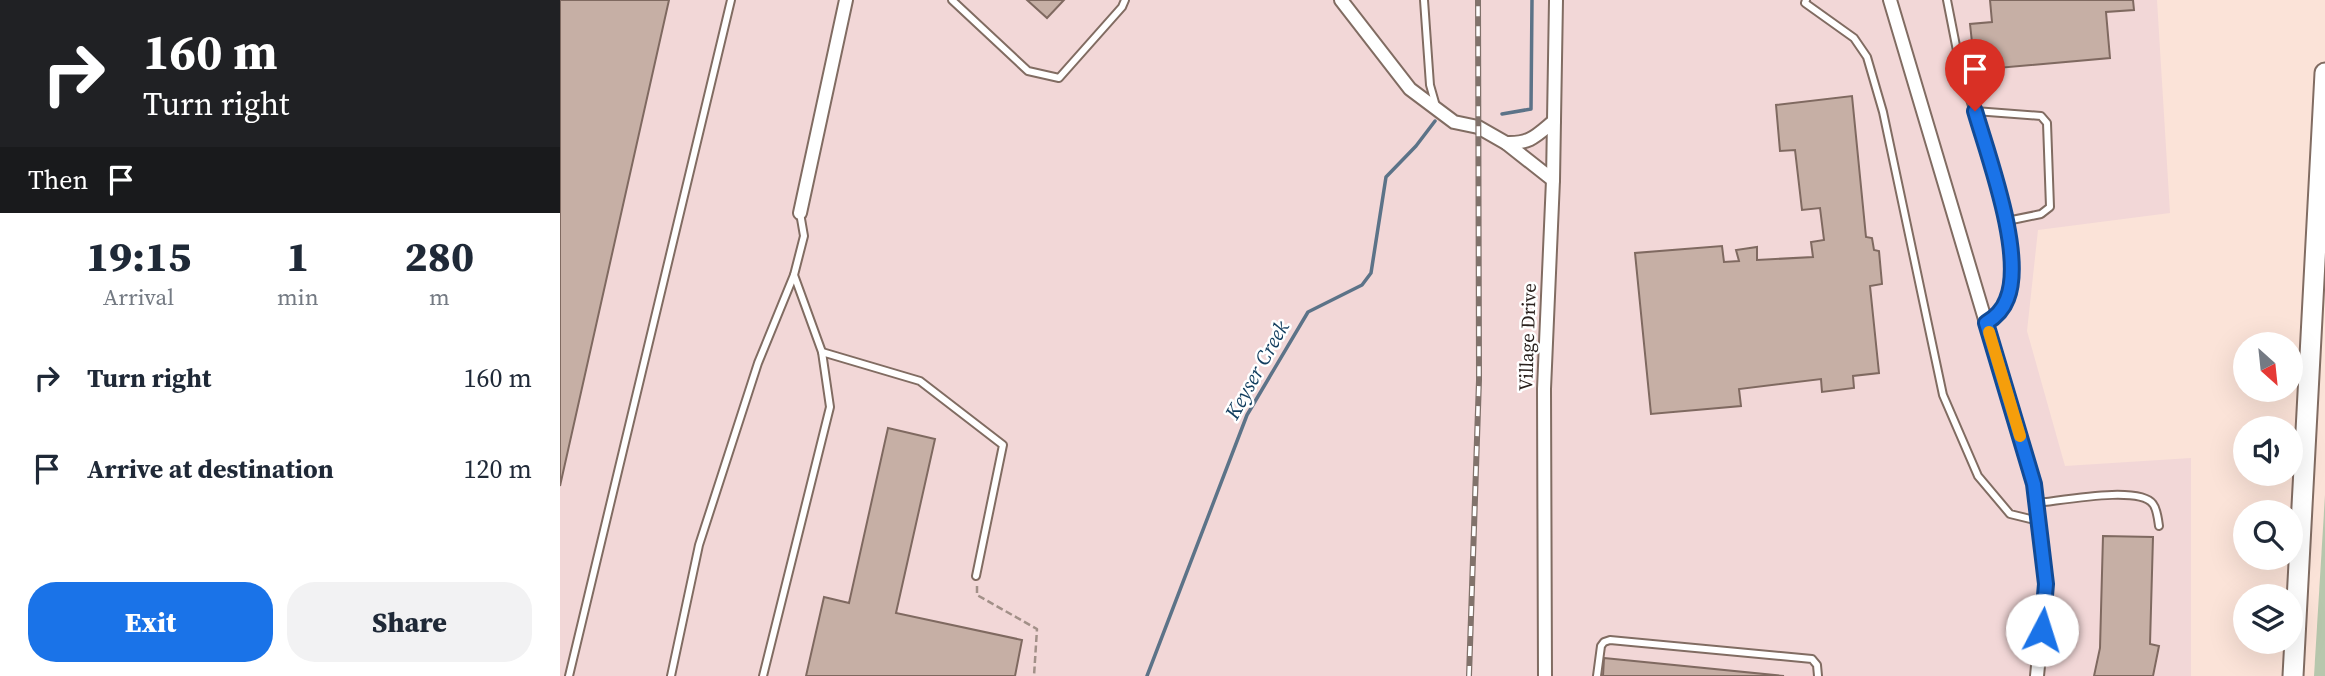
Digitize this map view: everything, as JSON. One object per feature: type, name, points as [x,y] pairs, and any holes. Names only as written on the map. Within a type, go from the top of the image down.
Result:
[{"type":"main road","points":[[2293,676],[2321,228],[2325,73]]},
{"type":"street","points":[[800,213],[846,0]]},
{"type":"street","points":[[1341,0],[1410,89],[1454,122],[1478,127],[1506,143],[1553,180]]},
{"type":"street","name":"Village Drive","points":[[1545,676],[1544,389],[1553,180],[1556,0]]},
{"type":"street","points":[[1890,0],[2034,484],[2046,584],[2038,676]]},
{"type":"street","points":[[1506,143],[1522,143],[1532,139],[1554,121]]},
{"type":"lane","points":[[569,676],[731,0]]},
{"type":"lane","points":[[952,0],[1028,71],[1059,78],[1122,7],[1125,0]]},
{"type":"lane","points":[[1424,0],[1430,85],[1436,108]]},
{"type":"lane","points":[[1805,0],[1805,3],[1854,38],[1867,57],[1883,112],[1944,395],[1978,476],[2010,514],[2040,521]]},
{"type":"lane","points":[[1947,0],[1960,66],[2007,221],[2011,286],[2007,302],[1998,315],[1986,323]]},
{"type":"lane","points":[[1975,111],[2028,113],[2041,116],[2047,123],[2050,207],[2041,214],[2007,221]]},
{"type":"lane","points":[[671,676],[699,545],[758,363],[794,275],[804,236],[800,213]]},
{"type":"lane","points":[[763,676],[830,407],[822,352],[794,275]]},
{"type":"lane","points":[[822,352],[920,381],[1003,445],[976,576]]},
{"type":"lane","points":[[2037,503],[2119,495],[2145,497],[2154,505],[2159,526]]},
{"type":"lane","points":[[1597,676],[1601,646],[1610,640],[1812,659],[1817,665],[1818,676]]},
{"type":"path","points":[[976,576],[977,595],[1037,629],[1034,676]]},
{"type":"shaded area","points":[[560,0],[2157,0],[2170,213],[2038,230],[2027,331],[2065,466],[2191,458],[2191,676],[560,676]]},
{"type":"green space","points":[[2325,495],[2325,676],[2314,676]]},
{"type":"building","points":[[560,0],[669,0],[560,486]]},
{"type":"building","points":[[1027,0],[1064,0],[1047,18]]},
{"type":"building","points":[[1990,0],[2133,0],[2134,10],[2106,12],[2110,58],[1975,70],[1970,24],[1992,22]]},
{"type":"building","points":[[1852,96],[1866,237],[1872,238],[1874,250],[1879,251],[1882,284],[1870,286],[1879,373],[1853,376],[1854,388],[1822,392],[1821,379],[1739,389],[1741,406],[1651,414],[1635,253],[1722,246],[1724,262],[1739,261],[1736,250],[1757,247],[1757,260],[1813,257],[1811,242],[1824,240],[1820,208],[1802,210],[1795,150],[1780,151],[1776,105]]},
{"type":"building","points":[[888,428],[935,439],[896,613],[1022,640],[1015,676],[806,676],[824,597],[849,603]]},
{"type":"building","points":[[2103,536],[2153,537],[2150,644],[2159,646],[2153,676],[2094,676],[2100,648]]},
{"type":"building","points":[[1604,658],[1784,676],[1603,676]]},
{"type":"waterway","name":"Keyser Creek","points":[[1502,114],[1531,109],[1532,0]]},
{"type":"waterway","name":"Keyser Creek","points":[[1147,676],[1247,415],[1308,312],[1362,285],[1371,273],[1386,177],[1416,146],[1435,121]]},
{"type":"railway","points":[[1469,676],[1479,380],[1478,0]]},
{"type":"slow traffic","points":[[1989,332],[2020,436]]},
{"type":"route","points":[[1975,111],[2008,226],[2011,286],[2007,302],[1998,315],[1986,323],[2034,484],[2046,584],[2042,630]]}]
